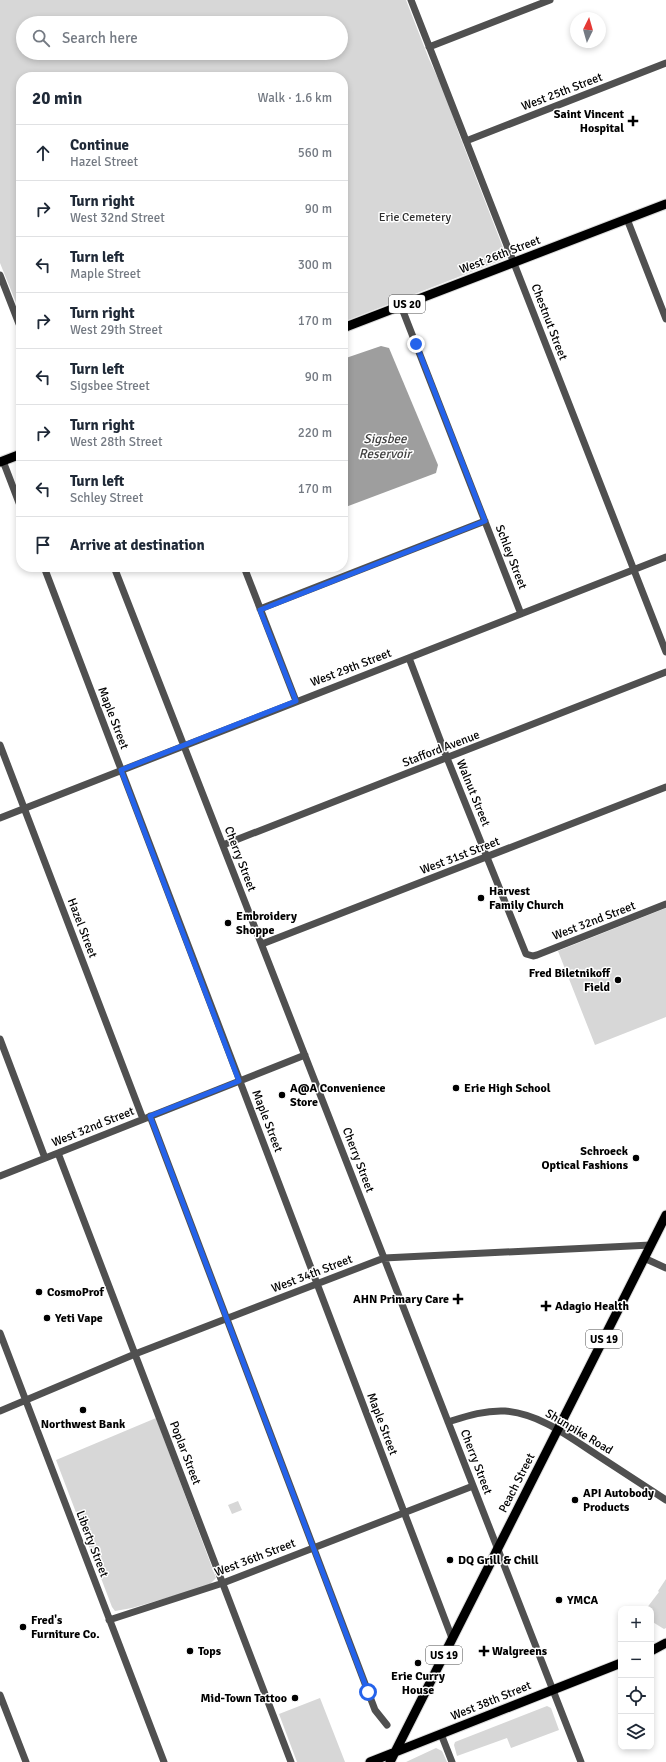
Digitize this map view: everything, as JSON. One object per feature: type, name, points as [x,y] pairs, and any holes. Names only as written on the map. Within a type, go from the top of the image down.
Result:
[{"type":"main road","name":"West 26th Street","points":[[348,326],[666,204]]},
{"type":"main road","points":[[2,462],[16,456]]},
{"type":"main road","name":"Peach Street","points":[[390,1762],[666,1215]]},
{"type":"main road","points":[[658,1649],[666,1643]]},
{"type":"main road","name":"West 38th Street","points":[[370,1762],[618,1664]]},
{"type":"street","name":"Chestnut Street","points":[[411,0],[666,652]]},
{"type":"street","points":[[429,47],[550,0]]},
{"type":"street","name":"West 25th Street","points":[[466,141],[666,63]]},
{"type":"street","points":[[627,219],[666,319]]},
{"type":"street","points":[[0,275],[2,285],[16,317]]},
{"type":"street","name":"Schley Street","points":[[401,306],[521,614]]},
{"type":"street","points":[[2,462],[16,496]]},
{"type":"street","points":[[260,610],[485,521]]},
{"type":"street","name":"West 29th Street","points":[[0,818],[666,557]]},
{"type":"street","name":"Maple Street","points":[[46,572],[452,1638]]},
{"type":"street","name":"Cherry Street","points":[[116,572],[581,1762]]},
{"type":"street","points":[[246,572],[296,701]]},
{"type":"street","name":"Walnut Street","points":[[409,658],[523,951],[530,955]]},
{"type":"street","name":"Stafford Avenue","points":[[223,845],[666,672]]},
{"type":"street","name":"Hazel Street","points":[[0,745],[226,1318],[375,1710],[387,1725]]},
{"type":"street","name":"West 31st Street","points":[[262,944],[487,858],[666,787]]},
{"type":"street","name":"West 32nd Street","points":[[530,955],[537,955],[666,904]]},
{"type":"street","points":[[0,1039],[45,1158]]},
{"type":"street","name":"West 32nd Street","points":[[0,1176],[305,1055]]},
{"type":"street","name":"Poplar Street","points":[[58,1153],[291,1762]]},
{"type":"street","name":"West 34th Street","points":[[0,1411],[135,1354],[384,1258],[651,1246]]},
{"type":"street","points":[[644,1258],[666,1268]]},
{"type":"street","name":"Liberty Street","points":[[0,1333],[164,1762]]},
{"type":"street","name":"Shunpike Road","points":[[448,1422],[477,1413],[505,1412],[531,1417],[558,1430],[666,1500]]},
{"type":"street","name":"West 36th Street","points":[[109,1620],[223,1583],[473,1486]]},
{"type":"street","points":[[0,1695],[26,1762]]},
{"type":"street","points":[[441,1734],[452,1762]]},
{"type":"green space","name":"Erie Cemetery","points":[[0,0],[406,0],[429,59],[445,94],[507,258],[348,320],[348,72],[16,72],[16,303],[0,263]]},
{"type":"green space","name":"Fred Biletnikoff Field","points":[[666,908],[666,1017],[595,1045],[558,951]]},
{"type":"green space","points":[[156,1418],[216,1578],[210,1584],[187,1592],[132,1608],[115,1611],[112,1607],[56,1460]]},
{"type":"green space","points":[[238,1501],[242,1510],[232,1514],[228,1505]]},
{"type":"green space","points":[[666,1579],[666,1628],[664,1629],[654,1623],[654,1606],[648,1606],[659,1592],[658,1591]]},
{"type":"green space","points":[[320,1698],[345,1762],[297,1762],[279,1714]]},
{"type":"green space","points":[[547,1706],[551,1708],[559,1730],[511,1748],[507,1738],[457,1756],[454,1745],[455,1742]]},
{"type":"green space","points":[[436,1748],[442,1751],[447,1762],[406,1762]]},
{"type":"water","name":"Sigsbee Reservoir","points":[[381,346],[389,348],[438,465],[436,473],[348,506],[348,357]]},
{"type":"place","name":"Saint Vincent Hospital","points":[[633,121]]},
{"type":"place","name":"Harvest Family Church","points":[[481,898]]},
{"type":"place","name":"Embroidery Shoppe","points":[[228,923]]},
{"type":"place","name":"Fred Biletnikoff Field","points":[[618,980]]},
{"type":"place","name":"Erie High School","points":[[456,1088]]},
{"type":"place","name":"A@A Convenience Store","points":[[282,1095]]},
{"type":"place","name":"Schroeck Optical Fashions","points":[[636,1158]]},
{"type":"place","name":"CosmoProf","points":[[39,1292]]},
{"type":"place","name":"AHN Primary Care","points":[[458,1299]]},
{"type":"place","name":"Adagio Health","points":[[546,1306]]},
{"type":"place","name":"Yeti Vape","points":[[47,1318]]},
{"type":"place","name":"Northwest Bank","points":[[83,1410]]},
{"type":"place","name":"API Autobody Products","points":[[575,1500]]},
{"type":"place","name":"DQ Grill & Chill","points":[[450,1560]]},
{"type":"place","name":"YMCA","points":[[559,1600]]},
{"type":"place","name":"Fred's Furniture Co.","points":[[23,1627]]},
{"type":"place","name":"Tops","points":[[190,1651]]},
{"type":"place","name":"Walgreens","points":[[484,1651]]},
{"type":"place","name":"Erie Curry House","points":[[418,1663]]},
{"type":"place","name":"Mid-Town Tattoo","points":[[295,1698]]},
{"type":"route","points":[[368,1692],[150,1116],[239,1081],[121,770],[296,701],[260,610],[485,521],[416,344]]}]
